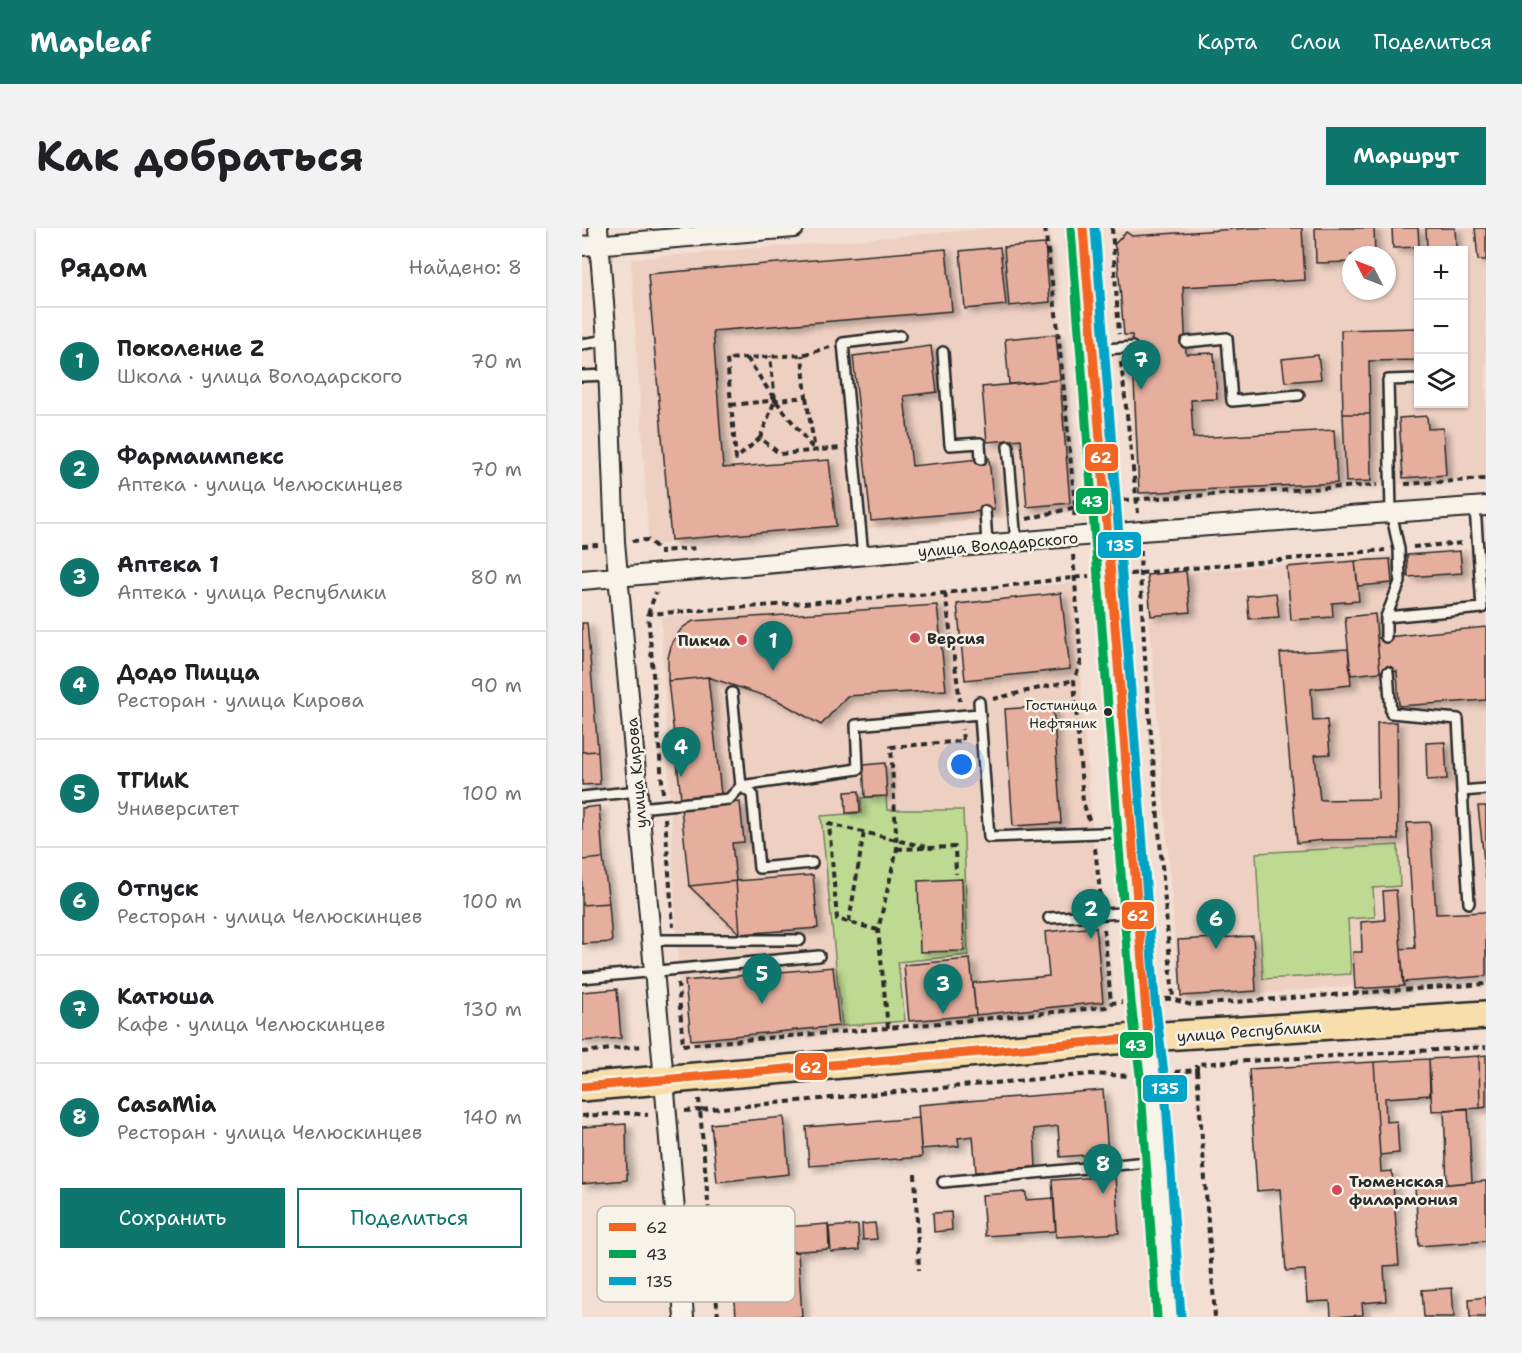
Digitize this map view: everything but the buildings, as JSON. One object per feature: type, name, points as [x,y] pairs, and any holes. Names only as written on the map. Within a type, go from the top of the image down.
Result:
[{"type":"main road","points":[[1083,228],[1130,832],[1152,1074],[1169,1317]]},
{"type":"main road","name":"улица Республики","points":[[582,1087],[1148,1037],[1486,1016]]},
{"type":"street","points":[[593,239],[794,228]]},
{"type":"street","name":"улица Кирова","points":[[593,239],[607,340],[618,577],[675,1206]]},
{"type":"street","name":"улица Володарского","points":[[582,580],[1141,531],[1480,506]]},
{"type":"street","name":"улица Кирова","points":[[683,1302],[684,1317]]},
{"type":"lane","points":[[863,556],[843,343],[900,336]]},
{"type":"lane","points":[[1186,342],[1227,338],[1232,401],[1299,395]]},
{"type":"lane","points":[[582,344],[607,340]]},
{"type":"lane","points":[[1093,350],[1132,347]]},
{"type":"lane","points":[[943,352],[950,445],[980,443],[981,459]]},
{"type":"lane","points":[[582,376],[608,375]]},
{"type":"lane","points":[[1386,637],[1386,617],[1400,582],[1399,549],[1391,512],[1388,380],[1414,379]]},
{"type":"lane","points":[[1008,446],[1016,542]]},
{"type":"lane","points":[[1386,617],[1482,608],[1477,541],[1480,506]]},
{"type":"lane","points":[[985,511],[987,544]]},
{"type":"lane","points":[[1388,672],[1390,713],[1458,719],[1469,903]]},
{"type":"lane","points":[[732,693],[741,786],[752,794],[759,868],[812,863]]},
{"type":"lane","points":[[979,702],[989,837],[1130,832]]},
{"type":"lane","points":[[582,797],[638,800],[664,806],[729,799],[741,786],[858,770],[856,725],[980,714]]},
{"type":"lane","points":[[1462,791],[1486,789]]},
{"type":"lane","points":[[1049,918],[1137,912]]},
{"type":"lane","points":[[651,940],[800,940]]},
{"type":"lane","points":[[582,978],[819,956]]},
{"type":"lane","points":[[942,1182],[1157,1161]]},
{"type":"path","points":[[677,968],[683,1045],[1106,1007],[1111,1003],[1093,833],[1083,802],[1074,680],[1081,662],[1071,537],[1075,506],[1058,329],[1045,228]]},
{"type":"path","points":[[1112,228],[1120,348],[1141,531],[1140,573],[1173,998],[1181,1003],[1192,1005],[1486,984]]},
{"type":"path","points":[[770,356],[775,400],[760,438],[736,459],[727,359],[770,356],[802,355],[843,343]]},
{"type":"path","points":[[802,355],[815,451]]},
{"type":"path","points":[[747,358],[775,400],[815,451]]},
{"type":"path","points":[[731,405],[806,397]]},
{"type":"path","points":[[760,438],[780,454],[853,447]]},
{"type":"path","points":[[1136,500],[1486,479]]},
{"type":"path","points":[[674,940],[648,614],[945,593],[1075,576],[1111,576],[1477,541]]},
{"type":"path","points":[[888,1028],[878,930],[897,849],[891,747],[963,741],[962,716],[945,593]]},
{"type":"path","points":[[960,702],[979,702],[1074,680]]},
{"type":"path","points":[[878,930],[837,919],[829,824],[930,848]]},
{"type":"path","points":[[849,922],[864,832]]},
{"type":"path","points":[[897,849],[955,847],[956,874]]},
{"type":"path","points":[[582,1052],[639,1047]]},
{"type":"path","points":[[1215,1317],[1197,1064],[1486,1047]]},
{"type":"path","points":[[708,1206],[700,1110],[1092,1074],[1124,1076],[1197,1070]]},
{"type":"path","points":[[582,1116],[627,1113],[641,1115]]},
{"type":"path","points":[[915,1174],[919,1270]]},
{"type":"path","points":[[717,1302],[718,1317]]},
{"type":"shaded area","points":[[995,228],[1050,228],[1072,512],[649,545],[631,259]]},
{"type":"shaded area","points":[[1166,228],[1486,228],[1486,480],[1139,495],[1113,232]]},
{"type":"shaded area","points":[[1486,548],[1486,975],[1180,1000],[1146,576]]},
{"type":"shaded area","points":[[1073,583],[1106,1006],[682,1044],[661,617]]},
{"type":"green space","points":[[886,796],[887,810],[963,810],[968,955],[898,962],[905,1021],[842,1026],[821,816],[861,813],[861,798]]},
{"type":"green space","points":[[1398,845],[1400,886],[1373,888],[1375,917],[1348,919],[1351,974],[1263,979],[1256,853]]},
{"type":"transit line","name":"62","points":[[582,1087],[1148,1037],[1083,228]]},
{"type":"transit line","name":"135","points":[[1095,228],[1155,1000],[1164,1073],[1181,1316]]},
{"type":"transit line","name":"43","points":[[1071,229],[1131,1002],[1140,1075],[1157,1317]]},
{"type":"place","name":"Катюша","points":[[1141,390]]},
{"type":"place","name":"Версия","points":[[915,638]]},
{"type":"place","name":"Пикча","points":[[742,640]]},
{"type":"place","name":"Поколение Z","points":[[773,671]]},
{"type":"place","name":"Гостиница Нефтяник","points":[[1108,712]]},
{"type":"place","name":"Додо Пицца","points":[[681,777]]},
{"type":"place","name":"Фармаимпекс","points":[[1091,939]]},
{"type":"place","name":"Отпуск","points":[[1216,949]]},
{"type":"place","name":"ТГИиК","points":[[762,1004]]},
{"type":"place","name":"Аптека 1","points":[[943,1014]]},
{"type":"place","name":"Тюменская филармония","points":[[1337,1190]]},
{"type":"place","name":"CasaMia","points":[[1103,1194]]}]
